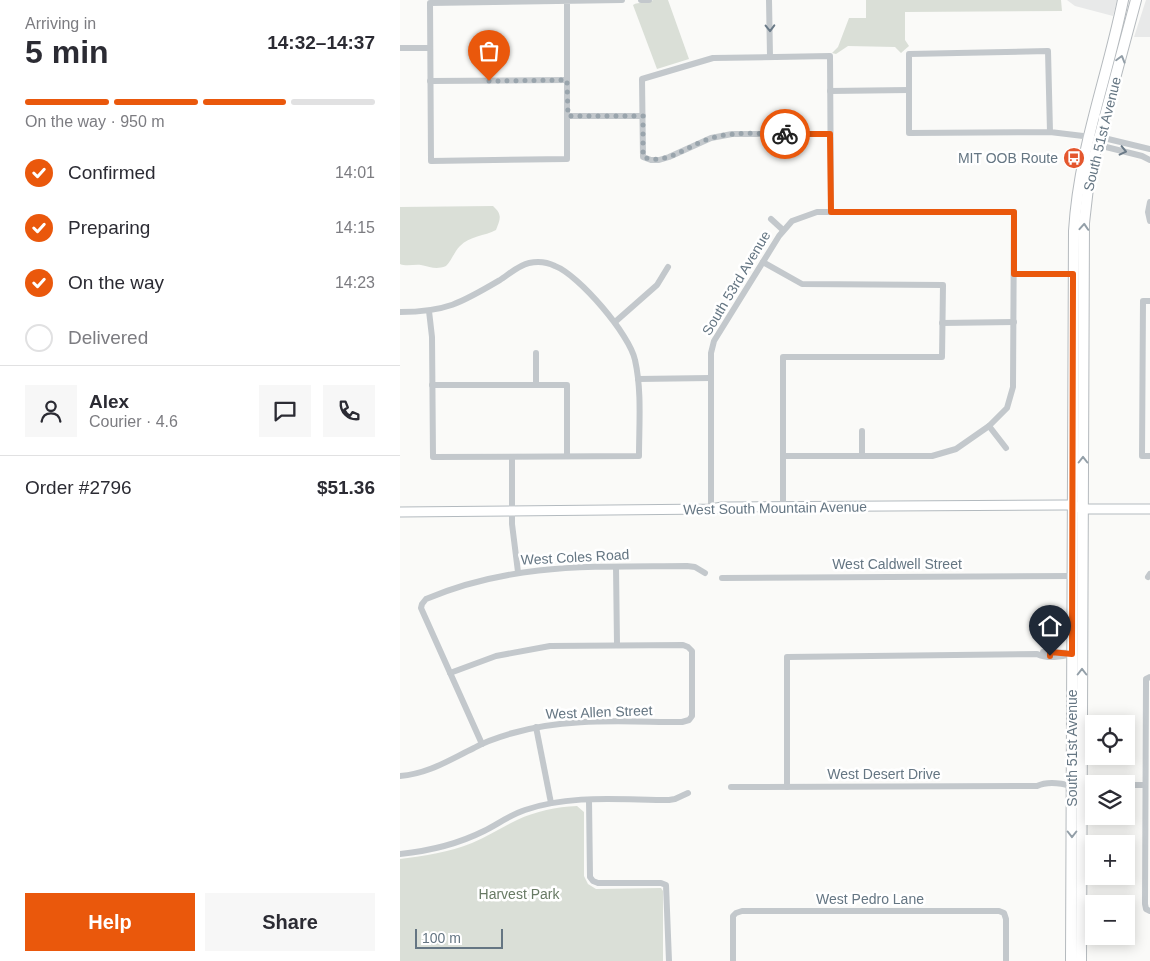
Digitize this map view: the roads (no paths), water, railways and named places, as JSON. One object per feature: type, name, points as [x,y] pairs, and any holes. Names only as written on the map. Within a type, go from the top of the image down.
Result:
[{"type":"main road","name":"South 51st Avenue","points":[[1081,961],[1077,786],[1078,274],[1093,138],[1123,0]]},
{"type":"main road","name":"South 51st Avenue","points":[[1093,138],[1136,0]]},
{"type":"main road","name":"South 51st Avenue","points":[[1077,507],[1072,576],[1077,653]]},
{"type":"main road","name":"South 51st Avenue","points":[[1071,961],[1077,786]]},
{"type":"street","points":[[566,1],[568,159],[430,161],[430,3],[622,0]]},
{"type":"street","points":[[641,0],[649,0]]},
{"type":"street","points":[[769,0],[770,56]]},
{"type":"street","points":[[400,48],[430,48]]},
{"type":"street","points":[[1050,132],[1048,51],[909,54],[909,133],[1050,132],[1108,139],[1150,149]]},
{"type":"street","points":[[830,134],[732,134],[711,138],[669,157],[651,160],[643,157],[642,79],[706,59],[830,56],[831,212]]},
{"type":"street","points":[[430,81],[567,80]]},
{"type":"street","points":[[830,91],[909,90]]},
{"type":"street","points":[[568,116],[643,116]]},
{"type":"street","points":[[1093,138],[1106,147],[1142,156],[1150,160]]},
{"type":"street","points":[[1150,202],[1148,212],[1150,221]]},
{"type":"street","name":"South 53rd Avenue","points":[[711,509],[710,378],[711,353],[714,341],[783,230],[792,221],[817,212],[1014,212],[1014,274]]},
{"type":"street","points":[[771,219],[783,230]]},
{"type":"street","points":[[400,312],[429,311],[464,301],[527,264],[541,262],[557,266],[577,281],[614,322],[627,340],[635,359],[638,379],[639,456],[433,457],[432,337],[429,311]]},
{"type":"street","points":[[763,262],[802,284],[943,284],[942,357],[783,357],[783,507]]},
{"type":"street","points":[[614,322],[657,285],[668,267]]},
{"type":"street","points":[[783,456],[932,456],[945,454],[956,449],[1003,414],[1012,397],[1014,380],[1014,274],[1078,274]]},
{"type":"street","points":[[1146,301],[1142,378],[1142,456],[1150,456]]},
{"type":"street","points":[[942,323],[1014,322]]},
{"type":"street","points":[[536,353],[536,385]]},
{"type":"street","points":[[638,379],[710,378]]},
{"type":"street","points":[[1142,378],[1150,378]]},
{"type":"street","points":[[432,385],[567,385],[567,456]]},
{"type":"street","points":[[989,426],[1006,448]]},
{"type":"street","points":[[862,431],[862,456]]},
{"type":"street","points":[[512,457],[514,551],[518,572]]},
{"type":"street","name":"West South Mountain Avenue","points":[[400,512],[711,509],[722,507],[1077,507],[1150,509]]},
{"type":"street","name":"West Coles Road","points":[[450,673],[422,608],[422,604],[426,599],[454,588],[518,572],[564,568],[687,566],[695,567],[705,573]]},
{"type":"street","points":[[482,744],[450,673],[482,660],[527,649],[550,646],[617,644],[616,567]]},
{"type":"street","name":"West Caldwell Street","points":[[722,578],[1072,576]]},
{"type":"street","name":"West Allen Street","points":[[400,776],[413,775],[437,767],[482,744],[536,727],[566,723],[682,722],[689,720],[692,716],[692,651],[683,644],[617,644]]},
{"type":"street","points":[[787,787],[787,657],[1037,654],[1041,656],[1077,653]]},
{"type":"street","points":[[1148,678],[1144,904],[1148,910]]},
{"type":"street","points":[[536,727],[551,803]]},
{"type":"street","points":[[1135,785],[1145,784]]},
{"type":"street","name":"West Desert Drive","points":[[731,787],[1085,786]]},
{"type":"street","points":[[400,854],[426,851],[451,844],[485,830],[512,815],[551,803],[589,800],[669,800],[688,793]]},
{"type":"street","points":[[589,800],[590,877],[592,881],[598,883],[661,883],[666,885],[669,961]]},
{"type":"street","name":"West Pedro Lane","points":[[733,961],[733,916],[742,911],[999,911],[1004,913],[1006,919],[1006,961]]},
{"type":"place","name":"MIT OOB Route","points":[[1074,158]]},
{"type":"park label","name":"Harvest Park","points":[[519,894]]}]
